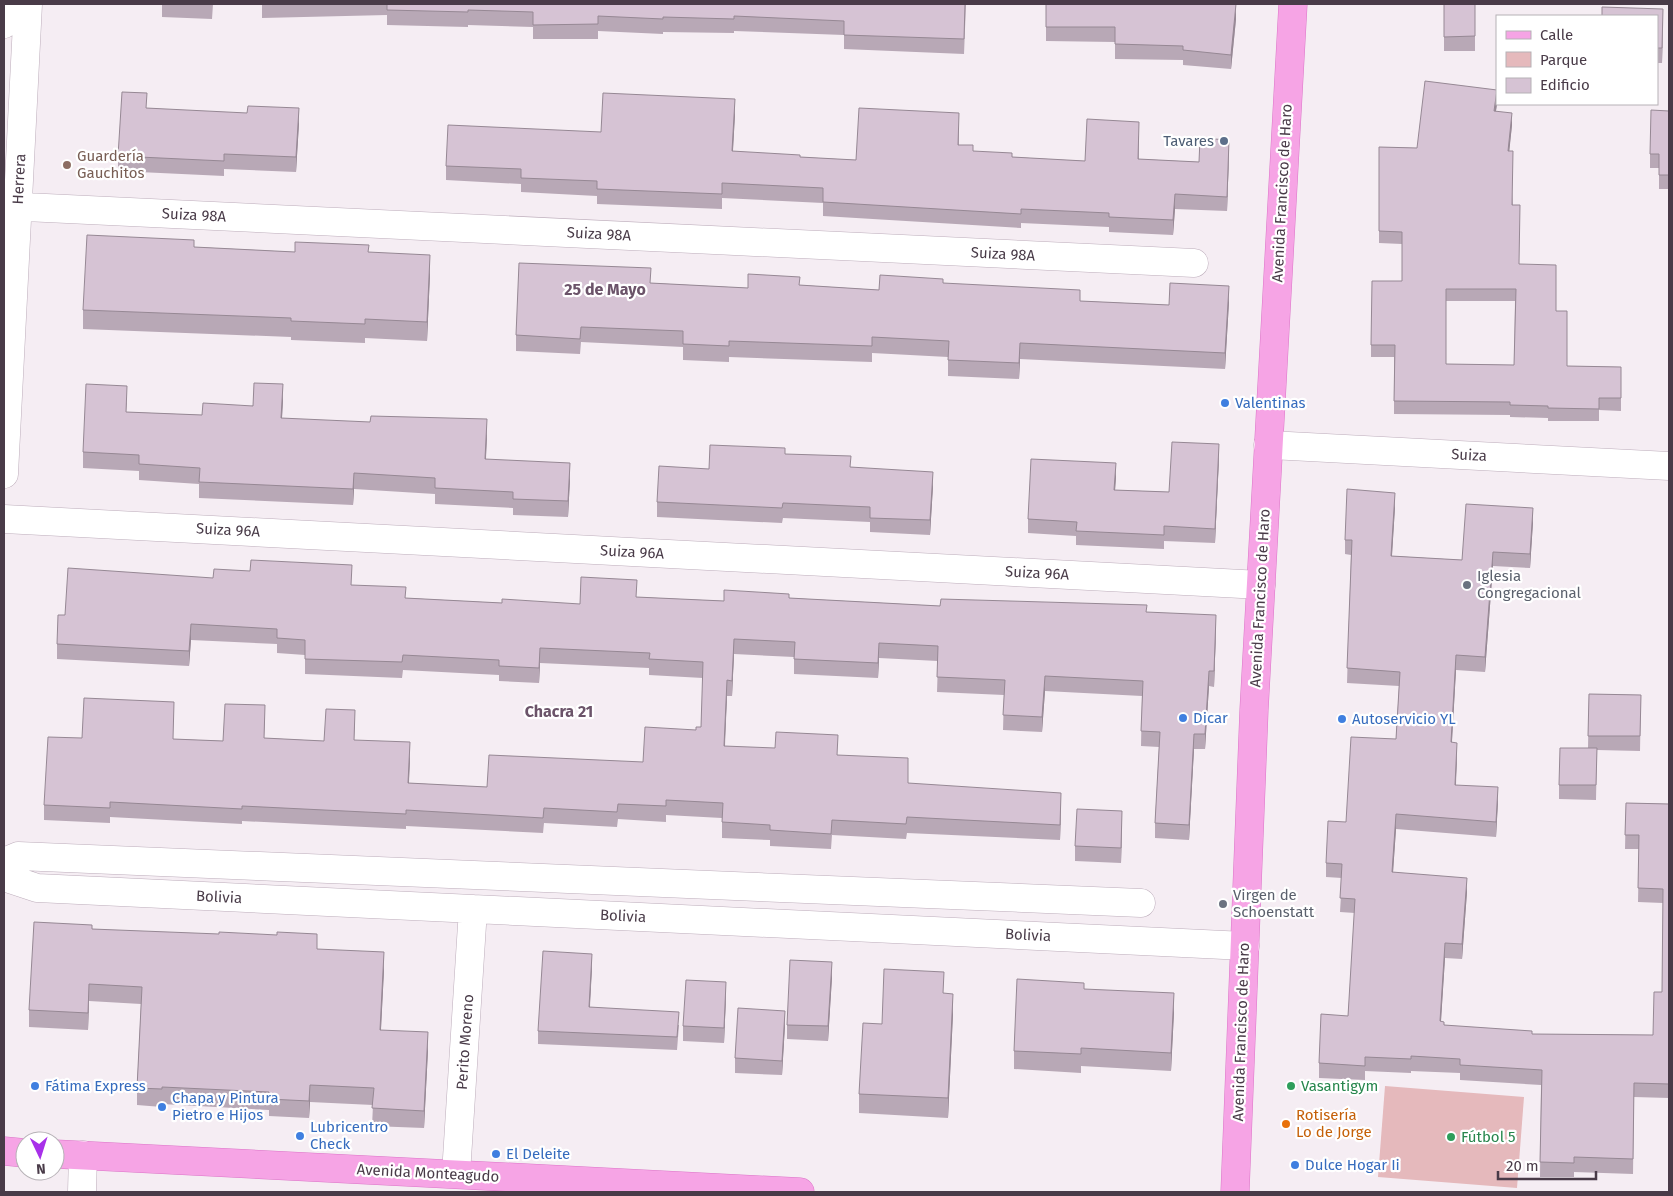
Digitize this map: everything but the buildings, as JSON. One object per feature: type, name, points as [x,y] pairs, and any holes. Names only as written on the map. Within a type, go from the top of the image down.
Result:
[{"type":"main road","name":"Avenida Francisco de Haro","points":[[1235,1192],[1261,585],[1293,4]]},
{"type":"main road","name":"Avenida Monteagudo","points":[[65,1155],[456,1174],[586,1186],[800,1192]]},
{"type":"street","points":[[4,24],[5,4]]},
{"type":"street","name":"Herrera","points":[[4,474],[10,206],[28,4]]},
{"type":"street","name":"Suiza 98A","points":[[10,206],[1194,263]]},
{"type":"street","name":"Suiza","points":[[1268,445],[1669,466]]},
{"type":"street","name":"Suiza 96A","points":[[4,519],[1261,585]]},
{"type":"street","points":[[4,862],[18,856],[1141,903]]},
{"type":"street","name":"Bolivia","points":[[4,877],[36,888],[1245,946]]},
{"type":"street","name":"Perito Moreno","points":[[456,1174],[473,909]]},
{"type":"street","points":[[82,1192],[83,1156]]},
{"type":"green space","name":"Fútbol 5","points":[[1385,1086],[1524,1097],[1517,1188],[1378,1177]]},
{"type":"place","name":"Tavares","points":[[1224,141]]},
{"type":"place","name":"Guardería Gauchitos","points":[[67,165]]},
{"type":"place","name":"Valentinas","points":[[1225,403]]},
{"type":"place","name":"Iglesia Congregacional","points":[[1467,585]]},
{"type":"place","name":"Dicar","points":[[1183,718]]},
{"type":"place","name":"Autoservicio YL","points":[[1342,719]]},
{"type":"place","name":"Virgen de Schoenstatt","points":[[1223,904]]},
{"type":"place","name":"Fátima Express","points":[[35,1086]]},
{"type":"place","name":"Vasantigym","points":[[1291,1086]]},
{"type":"place","name":"Chapa y Pintura Pietro e Hijos","points":[[162,1107]]},
{"type":"place","name":"Rotisería Lo de Jorge","points":[[1286,1124]]},
{"type":"place","name":"Lubricentro Check","points":[[300,1136]]},
{"type":"place","name":"Fútbol 5","points":[[1451,1137]]},
{"type":"place","name":"El Deleite","points":[[496,1154]]},
{"type":"place","name":"Dulce Hogar Ii","points":[[1295,1165]]},
{"type":"district","name":"25 de Mayo","points":[[605,289]]},
{"type":"district","name":"Chacra 21","points":[[559,711]]}]
